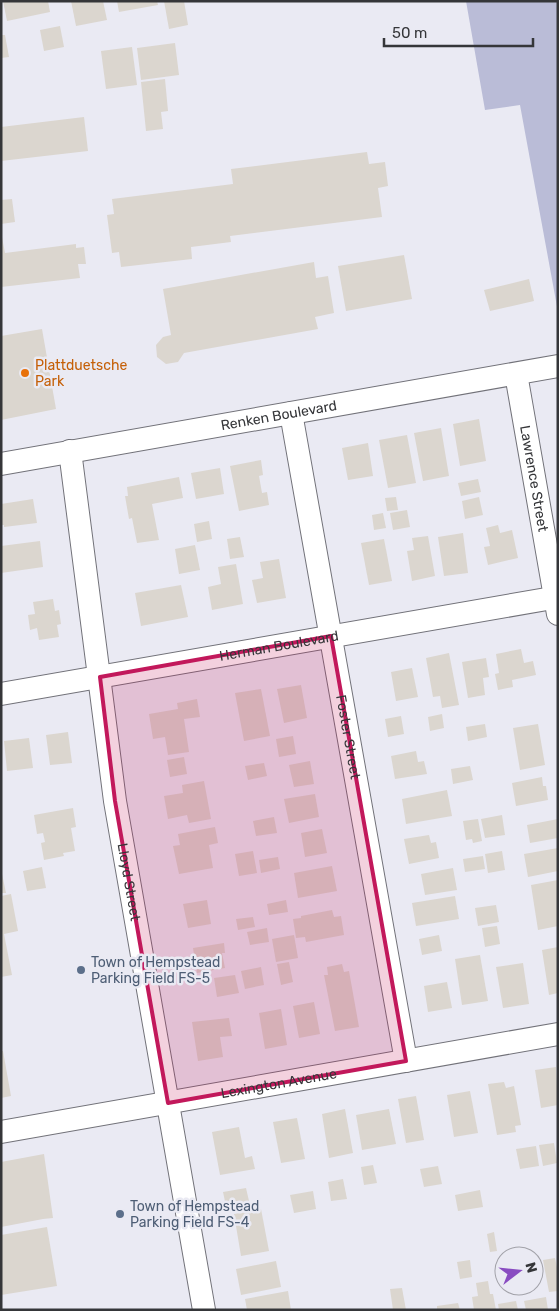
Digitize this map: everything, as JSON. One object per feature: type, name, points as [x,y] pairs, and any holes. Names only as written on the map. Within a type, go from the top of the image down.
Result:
[{"type":"street","name":"Renken Boulevard","points":[[1,464],[558,366]]},
{"type":"street","name":"Lawrence Street","points":[[516,374],[557,603]]},
{"type":"street","name":"Foster Street","points":[[291,412],[406,1060]]},
{"type":"street","name":"Lloyd Street","points":[[70,451],[115,800],[204,1310]]},
{"type":"street","name":"Herman Boulevard","points":[[1,694],[331,636],[557,603]]},
{"type":"street","name":"Lexington Avenue","points":[[1,1132],[558,1034]]},
{"type":"highlighted area","points":[[331,636],[406,1061],[168,1103],[115,801],[100,677]]},
{"type":"shaded area","points":[[466,1],[558,1],[558,312],[520,105],[485,110]]},
{"type":"building","points":[[3,1],[48,1],[50,12],[7,21]]},
{"type":"building","points":[[71,1],[103,1],[107,20],[76,26]]},
{"type":"building","points":[[117,1],[157,1],[158,5],[119,12]]},
{"type":"building","points":[[164,1],[184,1],[188,25],[169,29]]},
{"type":"building","points":[[60,26],[64,47],[44,51],[40,30]]},
{"type":"building","points":[[1,35],[5,35],[9,57],[1,58]]},
{"type":"building","points":[[175,43],[179,75],[141,80],[137,48]]},
{"type":"building","points":[[132,47],[137,85],[106,89],[101,51]]},
{"type":"building","points":[[165,79],[168,111],[161,112],[163,129],[146,131],[141,82]]},
{"type":"building","points":[[84,117],[88,151],[1,161],[1,127]]},
{"type":"building","points":[[367,152],[369,164],[385,162],[388,186],[378,188],[382,217],[230,236],[231,242],[191,247],[192,259],[121,267],[119,252],[112,253],[107,215],[114,214],[112,199],[233,184],[231,169]]},
{"type":"building","points":[[12,199],[15,222],[1,224],[1,200]]},
{"type":"building","points":[[1,232],[5,253],[76,244],[76,248],[84,247],[86,264],[78,264],[80,278],[1,287]]},
{"type":"building","points":[[404,255],[412,299],[346,311],[338,266]]},
{"type":"building","points":[[314,262],[316,278],[328,276],[334,313],[315,317],[318,329],[184,353],[178,362],[166,364],[157,357],[156,345],[163,337],[171,335],[163,289]]},
{"type":"building","points":[[529,279],[534,301],[490,311],[484,290]]},
{"type":"building","name":"Plattduetsche Park","points":[[42,329],[56,409],[1,420],[1,336]]},
{"type":"building","points":[[479,419],[486,461],[460,466],[453,424]]},
{"type":"building","points":[[441,428],[449,476],[423,481],[414,433]]},
{"type":"building","points":[[407,435],[416,483],[388,488],[379,440]]},
{"type":"building","points":[[368,443],[373,476],[348,480],[342,448]]},
{"type":"building","points":[[261,460],[263,475],[259,476],[262,493],[267,492],[269,505],[239,511],[230,466]]},
{"type":"building","points":[[220,468],[224,494],[196,499],[191,473]]},
{"type":"building","points":[[179,477],[183,498],[152,504],[159,540],[137,543],[132,518],[129,519],[125,496],[128,496],[127,487]]},
{"type":"building","points":[[478,479],[481,492],[461,496],[458,483]]},
{"type":"building","points":[[396,497],[398,510],[387,511],[385,498]]},
{"type":"building","points":[[479,497],[483,515],[465,519],[462,501]]},
{"type":"building","points":[[33,499],[37,523],[4,527],[4,525],[1,525],[1,504]]},
{"type":"building","points":[[407,510],[410,527],[393,530],[390,513]]},
{"type":"building","points":[[383,513],[386,528],[374,530],[372,515]]},
{"type":"building","points":[[209,521],[212,539],[197,542],[194,524]]},
{"type":"building","points":[[498,525],[500,533],[512,530],[518,558],[488,565],[484,547],[490,546],[486,528]]},
{"type":"building","points":[[463,533],[468,573],[444,576],[438,537]]},
{"type":"building","points":[[428,536],[435,576],[412,581],[407,551],[414,550],[412,538]]},
{"type":"building","points":[[240,537],[244,557],[230,559],[227,539]]},
{"type":"building","points":[[384,539],[392,581],[369,585],[361,543]]},
{"type":"building","points":[[40,541],[43,567],[1,573],[1,546]]},
{"type":"building","points":[[195,545],[200,570],[179,574],[175,549]]},
{"type":"building","points":[[279,559],[286,598],[257,603],[252,580],[263,578],[260,562]]},
{"type":"building","points":[[236,564],[243,604],[212,610],[208,587],[221,584],[218,567]]},
{"type":"building","points":[[181,585],[188,617],[141,626],[135,593]]},
{"type":"building","points":[[53,599],[55,611],[59,610],[61,624],[57,625],[59,637],[39,640],[37,628],[30,630],[28,615],[35,614],[33,602]]},
{"type":"building","points":[[521,649],[524,663],[533,661],[536,675],[512,680],[513,687],[498,690],[495,674],[499,673],[496,654]]},
{"type":"building","points":[[449,653],[459,705],[442,708],[440,696],[433,697],[426,658]]},
{"type":"building","points":[[486,658],[489,677],[483,678],[485,695],[468,698],[462,662]]},
{"type":"building","points":[[412,668],[418,697],[396,701],[391,672]]},
{"type":"building","points":[[301,685],[307,718],[284,723],[277,689]]},
{"type":"building","points":[[261,689],[270,736],[244,741],[235,693]]},
{"type":"building","points":[[197,699],[200,717],[184,719],[189,752],[168,755],[165,737],[153,739],[149,714],[178,709],[177,703]]},
{"type":"building","points":[[442,714],[444,728],[430,731],[428,717]]},
{"type":"building","points":[[401,716],[404,734],[388,737],[385,719]]},
{"type":"building","points":[[485,724],[487,737],[468,741],[466,727]]},
{"type":"building","points":[[538,724],[545,765],[520,770],[513,728]]},
{"type":"building","points":[[68,732],[72,763],[50,765],[46,735]]},
{"type":"building","points":[[293,736],[296,754],[279,757],[276,739]]},
{"type":"building","points":[[29,738],[33,768],[7,771],[4,741]]},
{"type":"building","points":[[416,751],[418,762],[424,761],[427,774],[395,779],[391,756]]},
{"type":"building","points":[[184,757],[187,774],[170,777],[167,760]]},
{"type":"building","points":[[310,761],[314,784],[294,787],[289,765]]},
{"type":"building","points":[[264,763],[267,776],[248,780],[245,766]]},
{"type":"building","points":[[470,766],[473,780],[453,784],[451,769]]},
{"type":"building","points":[[542,777],[543,786],[546,786],[548,800],[516,806],[512,783]]},
{"type":"building","points":[[204,781],[211,819],[189,823],[187,815],[168,819],[164,796],[183,793],[182,785]]},
{"type":"building","points":[[447,790],[452,816],[406,824],[402,799]]},
{"type":"building","points":[[315,794],[319,817],[289,823],[284,799]]},
{"type":"building","points":[[73,808],[76,827],[71,828],[75,851],[63,853],[64,856],[44,860],[41,843],[45,842],[43,833],[37,834],[34,815]]},
{"type":"building","points":[[502,815],[505,835],[485,838],[481,819]]},
{"type":"building","points":[[274,817],[277,833],[256,836],[253,821]]},
{"type":"building","points":[[478,819],[482,841],[473,843],[472,839],[466,840],[463,821]]},
{"type":"building","points":[[558,819],[558,838],[530,843],[527,825]]},
{"type":"building","points":[[215,827],[218,843],[209,845],[213,868],[179,874],[173,846],[180,845],[178,834]]},
{"type":"building","points":[[322,829],[327,853],[305,857],[301,833]]},
{"type":"building","points":[[429,835],[431,843],[436,842],[439,858],[409,864],[404,839]]},
{"type":"building","points":[[558,848],[558,871],[528,877],[524,854]]},
{"type":"building","points":[[253,851],[257,873],[239,876],[235,854]]},
{"type":"building","points":[[502,851],[505,870],[488,873],[485,854]]},
{"type":"building","points":[[483,856],[485,869],[465,872],[463,859]]},
{"type":"building","points":[[278,857],[280,869],[261,873],[259,860]]},
{"type":"building","points":[[332,866],[337,891],[298,898],[294,873]]},
{"type":"building","points":[[42,867],[46,888],[27,891],[23,871]]},
{"type":"building","points":[[453,868],[457,890],[425,895],[421,874]]},
{"type":"building","points":[[1,869],[6,893],[1,893]]},
{"type":"building","points":[[558,880],[558,926],[538,930],[531,885]]},
{"type":"building","points":[[11,894],[18,931],[4,934],[12,975],[1,977],[1,896]]},
{"type":"building","points":[[455,896],[459,919],[416,926],[412,903]]},
{"type":"building","points":[[207,900],[211,924],[188,928],[183,904]]},
{"type":"building","points":[[286,900],[288,912],[269,915],[267,904]]},
{"type":"building","points":[[496,905],[499,922],[478,926],[475,908]]},
{"type":"building","points":[[332,910],[334,917],[341,916],[344,935],[306,942],[305,937],[296,938],[293,919]]},
{"type":"building","points":[[253,917],[255,927],[238,930],[236,919]]},
{"type":"building","points":[[497,926],[500,944],[485,947],[482,928]]},
{"type":"building","points":[[267,928],[269,942],[250,945],[247,932]]},
{"type":"building","points":[[294,935],[298,958],[276,962],[272,939]]},
{"type":"building","points":[[439,935],[442,951],[422,955],[419,939]]},
{"type":"building","points":[[224,943],[225,953],[222,953],[225,968],[197,973],[193,948]]},
{"type":"building","points":[[558,947],[558,993],[549,995],[542,950]]},
{"type":"building","points":[[480,955],[488,1001],[462,1005],[455,959]]},
{"type":"building","points":[[289,962],[293,982],[281,985],[277,964]]},
{"type":"building","points":[[523,963],[529,1004],[503,1008],[496,967]]},
{"type":"building","points":[[342,964],[344,972],[349,971],[359,1027],[335,1031],[324,975],[328,975],[327,967]]},
{"type":"building","points":[[261,967],[264,985],[245,989],[241,971]]},
{"type":"building","points":[[235,975],[239,993],[217,997],[214,978]]},
{"type":"building","points":[[447,982],[452,1008],[428,1012],[424,986]]},
{"type":"building","points":[[314,1002],[320,1034],[299,1038],[293,1006]]},
{"type":"building","points":[[281,1009],[287,1045],[265,1049],[259,1013]]},
{"type":"building","points":[[229,1018],[232,1036],[220,1037],[223,1057],[198,1061],[192,1022]]},
{"type":"building","points":[[1,1051],[3,1051],[11,1096],[1,1098]]},
{"type":"building","points":[[556,1067],[558,1105],[541,1108],[535,1070]]},
{"type":"building","points":[[504,1082],[506,1088],[514,1086],[521,1125],[515,1126],[516,1132],[497,1135],[488,1084]]},
{"type":"building","points":[[470,1091],[478,1133],[454,1137],[447,1095]]},
{"type":"building","points":[[416,1096],[424,1140],[406,1143],[398,1099]]},
{"type":"building","points":[[345,1109],[353,1153],[329,1158],[322,1114]]},
{"type":"building","points":[[389,1109],[396,1144],[362,1150],[356,1115]]},
{"type":"building","points":[[297,1118],[305,1159],[281,1163],[273,1122]]},
{"type":"building","points":[[239,1127],[245,1158],[252,1156],[255,1169],[220,1175],[212,1132]]},
{"type":"building","points":[[554,1143],[557,1163],[543,1166],[539,1145]]},
{"type":"building","points":[[536,1146],[539,1166],[520,1169],[516,1149]]},
{"type":"building","points":[[44,1154],[53,1218],[1,1227],[1,1162]]},
{"type":"building","points":[[373,1165],[377,1183],[364,1185],[361,1167]]},
{"type":"building","points":[[438,1166],[442,1184],[424,1187],[420,1169]]},
{"type":"building","points":[[343,1179],[347,1199],[331,1201],[328,1182]]},
{"type":"building","points":[[246,1188],[249,1201],[226,1206],[223,1192]]},
{"type":"building","points":[[480,1190],[483,1207],[458,1211],[455,1195]]},
{"type":"building","points":[[313,1191],[316,1209],[294,1213],[290,1195]]},
{"type":"building","points":[[261,1209],[269,1251],[241,1256],[234,1214]]},
{"type":"building","points":[[47,1227],[57,1286],[1,1295],[1,1235]]},
{"type":"building","points":[[494,1232],[496,1246],[494,1246],[494,1251],[490,1252],[487,1234]]},
{"type":"building","points":[[555,1258],[558,1272],[558,1291],[549,1292],[544,1260]]},
{"type":"building","points":[[470,1260],[472,1277],[460,1279],[457,1262]]},
{"type":"building","points":[[276,1261],[281,1287],[241,1295],[236,1269]]},
{"type":"building","points":[[488,1281],[490,1294],[493,1294],[496,1310],[474,1310],[472,1297],[478,1296],[476,1283]]},
{"type":"building","points":[[402,1288],[406,1310],[393,1310],[390,1289]]},
{"type":"building","points":[[288,1291],[291,1310],[247,1310],[245,1299]]},
{"type":"building","points":[[546,1297],[548,1310],[526,1310],[524,1301]]},
{"type":"building","points":[[516,1301],[518,1310],[499,1310],[498,1304]]},
{"type":"building","points":[[458,1303],[460,1310],[437,1310],[437,1306]]},
{"type":"place","name":"Plattduetsche Park","points":[[25,373]]},
{"type":"place","name":"Town of Hempstead Parking Field FS-5","points":[[81,970]]},
{"type":"place","name":"Town of Hempstead Parking Field FS-4","points":[[120,1214]]}]
